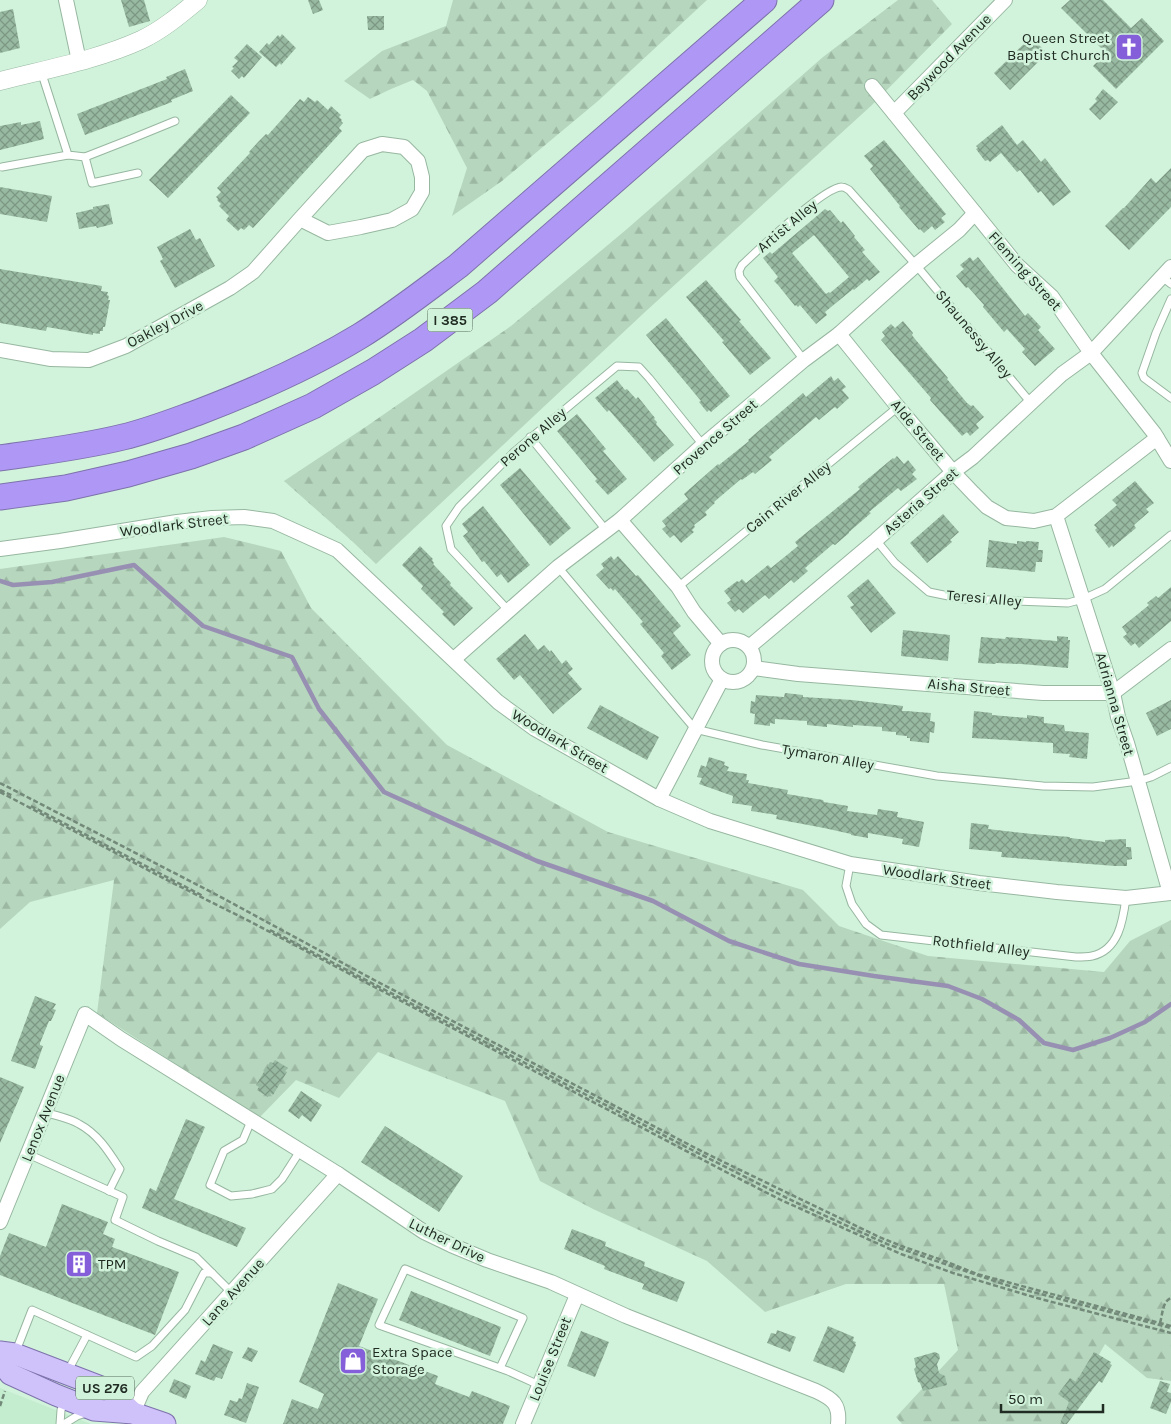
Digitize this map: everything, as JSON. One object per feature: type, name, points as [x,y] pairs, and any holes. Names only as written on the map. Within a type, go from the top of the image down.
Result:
[{"type":"highway","name":"I 385","points":[[0,458],[78,447],[125,437],[182,418],[270,384],[360,336],[410,303],[458,266],[764,0]]},
{"type":"highway","name":"I 385","points":[[0,497],[66,488],[128,474],[192,456],[244,437],[304,410],[373,372],[423,340],[487,292],[821,0]]},
{"type":"main road","name":"US 276","points":[[5,1355],[69,1374],[109,1390],[133,1412]]},
{"type":"main road","name":"US 276","points":[[5,1355],[10,1374],[94,1410],[133,1412],[165,1424]]},
{"type":"street","points":[[66,0],[79,61]]},
{"type":"street","points":[[0,81],[105,54],[142,39],[164,26],[198,0]]},
{"type":"street","name":"Baywood Avenue","points":[[894,113],[1004,0]]},
{"type":"street","name":"Fleming Street","points":[[872,86],[1017,265],[1052,298],[1091,353],[1157,438],[1171,461]]},
{"type":"street","name":"Oakley Drive","points":[[0,350],[51,359],[88,360],[126,346],[230,288],[253,272],[300,219],[363,150],[382,144],[404,147],[418,161],[422,177],[422,192],[412,209],[392,220],[328,233],[300,219]]},
{"type":"street","name":"Provence Street","points":[[454,660],[558,567],[620,520],[804,360],[839,334],[916,265],[959,230],[975,213]]},
{"type":"street","name":"Asteria Street","points":[[749,647],[973,457],[1062,374],[1091,353],[1168,276]]},
{"type":"street","name":"Alde Street","points":[[839,334],[953,472],[987,507],[1006,518],[1034,521],[1056,516],[1157,438]]},
{"type":"street","name":"Adrianna Street","points":[[1056,516],[1113,693],[1118,717],[1170,893]]},
{"type":"street","name":"Woodlark Street","points":[[0,549],[60,542],[177,522],[212,518],[244,518],[273,521],[337,550],[498,702],[535,729],[659,799],[710,821],[850,864],[1057,892],[1126,898],[1170,893]]},
{"type":"street","points":[[620,520],[678,586],[694,612],[721,644]]},
{"type":"street","points":[[734,640],[745,643],[749,647],[754,656],[754,668],[743,680],[728,682],[716,673],[712,665],[712,656],[721,644],[734,640]]},
{"type":"street","points":[[1113,693],[1171,649]]},
{"type":"street","name":"Aisha Street","points":[[754,668],[798,674],[1043,693],[1113,693]]},
{"type":"street","points":[[659,799],[722,679]]},
{"type":"street","name":"Lenox Avenue","points":[[0,1222],[85,1014]]},
{"type":"street","name":"Luther Drive","points":[[85,1014],[121,1039],[338,1174],[424,1232],[486,1260],[551,1282],[626,1316],[816,1391],[830,1398],[836,1404],[839,1414],[838,1424]]},
{"type":"street","name":"Lane Avenue","points":[[133,1412],[142,1392],[338,1174]]},
{"type":"street","name":"Louise Street","points":[[523,1424],[577,1294]]},
{"type":"lane","points":[[41,71],[68,155]]},
{"type":"lane","points":[[2,167],[68,155],[85,157],[175,121]]},
{"type":"lane","points":[[85,157],[92,182],[138,173]]},
{"type":"lane","name":"Artist Alley","points":[[804,360],[740,278],[739,271],[742,265],[786,224],[831,190],[842,187],[849,190],[916,265]]},
{"type":"lane","name":"Shaunessy Alley","points":[[916,265],[1031,403]]},
{"type":"lane","points":[[1171,300],[1156,333],[1142,373],[1144,378],[1171,398]]},
{"type":"lane","name":"Perone Alley","points":[[509,611],[451,549],[446,526],[459,507],[530,437],[617,366],[639,367],[650,378],[703,446]]},
{"type":"lane","name":"Cain River Alley","points":[[678,586],[898,407]]},
{"type":"lane","points":[[530,437],[606,530]]},
{"type":"lane","name":"Teresi Alley","points":[[876,540],[895,563],[929,592],[963,599],[1068,603],[1084,599],[1105,589],[1171,535]]},
{"type":"lane","points":[[558,567],[695,729]]},
{"type":"lane","name":"Tymaron Alley","points":[[695,729],[762,745],[938,776],[1043,786],[1093,788],[1138,781],[1171,767]]},
{"type":"lane","name":"Rothfield Alley","points":[[850,864],[846,886],[852,904],[866,924],[881,934],[900,937],[1076,957],[1093,956],[1105,950],[1118,935],[1126,898]]},
{"type":"lane","points":[[45,1112],[78,1124],[98,1138],[112,1155],[120,1170],[109,1191]]},
{"type":"lane","points":[[251,1121],[243,1140],[224,1151],[210,1185],[231,1196],[252,1194],[272,1188],[282,1179],[300,1151]]},
{"type":"lane","points":[[28,1154],[123,1197],[115,1220],[158,1241],[196,1256],[233,1293]]},
{"type":"lane","points":[[500,1368],[523,1318],[405,1269],[379,1325],[500,1368],[539,1385]]},
{"type":"lane","points":[[5,1355],[32,1310],[136,1357],[152,1346],[186,1310],[204,1273],[212,1273]]},
{"type":"lane","points":[[69,1374],[71,1365],[87,1335]]},
{"type":"lane","points":[[60,1424],[61,1410],[66,1398]]},
{"type":"lane","points":[[64,1424],[77,1416],[94,1410]]},
{"type":"path","points":[[0,783],[217,895],[705,1153],[871,1233],[977,1274],[1171,1327]]},
{"type":"path","points":[[0,791],[692,1150],[804,1206],[887,1244],[1006,1286],[1171,1327]]},
{"type":"path","points":[[0,791],[781,1200],[886,1248],[954,1273],[1037,1298],[1171,1333]]},
{"type":"path","points":[[1160,1325],[1164,1305],[1171,1298]]},
{"type":"path","points":[[0,1406],[7,1389]]},
{"type":"shaded area","points":[[0,1388],[91,1424],[0,1424]]},
{"type":"green space","points":[[453,0],[707,0],[598,101],[502,181],[452,216],[467,168],[427,91],[413,80],[370,99],[344,81],[382,51],[446,26]]},
{"type":"green space","points":[[898,0],[932,0],[952,24],[872,105],[645,312],[376,564],[284,481],[511,326],[627,229],[823,57]]},
{"type":"green space","points":[[224,537],[281,551],[311,608],[447,745],[608,832],[803,890],[839,926],[928,956],[1104,972],[1130,941],[1171,920],[1171,1381],[1147,1378],[1105,1344],[1060,1424],[902,1424],[896,1417],[958,1350],[944,1284],[846,1284],[765,1312],[707,1261],[593,1209],[540,1181],[505,1101],[378,1052],[339,1098],[296,1080],[259,1118],[97,1013],[114,880],[30,902],[0,929],[0,569]]},
{"type":"building","points":[[121,0],[144,0],[150,21],[129,27]]},
{"type":"building","points":[[308,0],[319,0],[323,10],[313,14]]},
{"type":"building","name":"Queen Street Baptist Church","points":[[1070,0],[1103,0],[1131,28],[1142,18],[1164,41],[1116,89],[1093,66],[1106,53],[1061,8]]},
{"type":"building","points":[[13,9],[20,48],[0,53],[0,12]]},
{"type":"building","points":[[367,16],[384,16],[384,30],[368,30]]},
{"type":"building","points":[[282,34],[296,48],[281,65],[280,63],[276,67],[259,52],[267,43],[269,45],[278,35],[280,37]]},
{"type":"building","points":[[1031,37],[1047,53],[1010,90],[994,73]]},
{"type":"building","points":[[247,44],[262,57],[244,78],[242,76],[239,79],[231,71],[238,61],[234,58]]},
{"type":"building","points":[[185,69],[193,91],[171,100],[172,102],[85,135],[77,114],[167,79],[166,77]]},
{"type":"building","points":[[1103,89],[1118,102],[1100,120],[1089,109],[1097,101],[1095,99]]},
{"type":"building","points":[[231,95],[250,113],[168,198],[149,180]]},
{"type":"building","points":[[308,97],[315,102],[317,100],[328,110],[331,106],[341,115],[339,117],[343,123],[339,128],[342,131],[253,228],[249,225],[244,230],[241,228],[238,231],[226,220],[229,216],[219,206],[221,204],[216,197],[221,192],[217,188],[300,99],[304,102]]},
{"type":"building","points":[[40,121],[44,139],[0,150],[0,126],[21,122],[21,125]]},
{"type":"building","points":[[1002,125],[1017,145],[1023,140],[1041,162],[1045,158],[1071,192],[1053,206],[1041,191],[1038,193],[1020,170],[1017,172],[1001,153],[990,162],[988,160],[985,161],[976,149],[978,148],[976,146]]},
{"type":"building","points":[[884,140],[946,214],[941,218],[945,222],[935,230],[932,226],[924,233],[919,230],[870,169],[873,166],[864,156]]},
{"type":"building","points":[[1171,168],[1171,207],[1129,250],[1105,226],[1151,178],[1156,183]]},
{"type":"building","points":[[0,187],[52,196],[47,222],[0,214]]},
{"type":"building","points":[[109,204],[113,224],[97,228],[96,226],[79,229],[76,213]]},
{"type":"building","points":[[825,209],[830,210],[841,223],[843,221],[865,250],[862,252],[880,272],[869,281],[867,279],[853,289],[825,312],[827,315],[816,324],[800,305],[798,307],[795,306],[774,281],[778,277],[763,258],[770,252],[772,254]],"holes":[[[814,235],[849,277],[830,293],[826,294],[792,253]]]},
{"type":"building","points":[[190,229],[196,240],[200,238],[215,266],[175,288],[160,261],[163,259],[157,247]]},
{"type":"building","points":[[970,257],[973,261],[978,257],[1025,316],[1028,313],[1041,327],[1038,330],[1055,349],[1035,366],[1022,352],[1025,349],[1007,329],[1004,332],[983,307],[984,305],[956,276],[964,269],[960,265]]},
{"type":"building","points":[[0,269],[102,286],[101,291],[108,292],[108,300],[110,300],[103,331],[100,331],[100,334],[93,333],[93,335],[47,327],[46,331],[0,323]]},
{"type":"building","points":[[706,280],[771,358],[750,375],[686,297]]},
{"type":"building","points":[[666,318],[730,396],[711,412],[709,410],[707,412],[699,402],[701,401],[646,335]]},
{"type":"building","points":[[903,321],[913,333],[912,335],[915,339],[967,403],[971,406],[973,405],[984,417],[976,424],[979,428],[970,436],[967,432],[962,436],[881,340],[885,336],[882,332],[891,324],[895,328]]},
{"type":"building","points":[[831,376],[834,381],[838,378],[846,387],[842,390],[849,398],[837,409],[835,407],[819,420],[816,417],[769,457],[772,460],[755,474],[753,472],[741,479],[714,502],[705,512],[707,515],[694,525],[695,527],[692,530],[694,532],[681,543],[674,535],[670,538],[662,529],[666,526],[662,521],[688,499],[684,494],[718,464],[749,441],[803,393],[806,397]]},
{"type":"building","points":[[617,380],[636,399],[638,397],[655,418],[656,424],[674,445],[654,462],[609,410],[607,412],[595,398]]},
{"type":"building","points":[[577,414],[606,449],[603,451],[627,479],[608,495],[557,431]]},
{"type":"building","points":[[897,456],[904,464],[908,460],[916,470],[912,474],[917,479],[901,491],[898,488],[869,512],[871,513],[849,533],[805,568],[808,571],[794,583],[791,580],[769,599],[765,595],[743,613],[739,609],[735,612],[727,603],[731,600],[724,591],[742,579],[746,583],[768,565],[771,568],[798,546],[795,542]]},
{"type":"building","points":[[520,468],[571,528],[550,546],[500,485]]},
{"type":"building","points":[[1135,481],[1154,503],[1146,509],[1149,512],[1134,525],[1136,528],[1113,547],[1112,545],[1109,548],[1095,530],[1097,528],[1094,525],[1117,505],[1112,500]]},
{"type":"building","points":[[483,506],[530,565],[508,583],[501,574],[497,577],[484,561],[482,562],[463,536],[468,532],[462,524]]},
{"type":"building","points":[[943,514],[959,532],[950,540],[952,542],[927,563],[910,543]]},
{"type":"building","points":[[989,540],[1017,544],[1017,541],[1039,542],[1038,550],[1043,550],[1042,562],[1036,562],[1035,572],[986,567]]},
{"type":"building","points":[[420,546],[433,559],[433,564],[451,583],[450,585],[473,608],[454,626],[442,614],[444,612],[421,589],[423,586],[402,565]]},
{"type":"building","points":[[611,556],[614,560],[618,556],[636,576],[638,575],[681,626],[673,633],[691,655],[672,670],[661,656],[664,653],[640,624],[643,622],[615,589],[613,591],[611,588],[609,589],[596,575],[604,568],[601,564]]},
{"type":"building","points":[[868,579],[896,613],[871,633],[850,607],[854,605],[847,596]]},
{"type":"building","points":[[1171,587],[1171,621],[1139,648],[1135,643],[1131,646],[1123,637],[1127,634],[1122,627],[1149,605],[1147,603],[1156,596],[1158,598]]},
{"type":"building","points":[[903,630],[950,635],[948,661],[901,656]]},
{"type":"building","points":[[525,634],[538,650],[544,645],[550,652],[551,650],[562,664],[566,660],[573,669],[568,673],[582,689],[553,714],[520,675],[514,680],[496,659]]},
{"type":"building","points":[[1057,636],[1068,637],[1068,640],[1070,640],[1068,668],[978,663],[981,637],[1057,641]]},
{"type":"building","points":[[785,693],[803,695],[803,697],[903,706],[902,711],[931,713],[930,721],[935,722],[934,733],[930,732],[929,743],[910,741],[910,738],[907,738],[907,736],[896,735],[896,732],[882,731],[882,727],[853,725],[853,727],[827,724],[827,727],[807,725],[807,721],[775,719],[775,724],[770,723],[770,726],[754,724],[755,714],[750,713],[751,701],[755,702],[756,695],[784,697]]},
{"type":"building","points":[[1171,700],[1171,729],[1157,736],[1146,713]]},
{"type":"building","points":[[600,705],[659,737],[647,760],[587,728]]},
{"type":"building","points":[[974,711],[992,713],[992,715],[1027,718],[1027,715],[1044,717],[1044,723],[1064,725],[1065,731],[1089,733],[1087,759],[1069,757],[1070,754],[1053,753],[1053,743],[972,738]]},
{"type":"building","points":[[709,757],[725,762],[724,765],[729,767],[727,771],[747,774],[746,780],[749,780],[748,783],[788,790],[787,794],[848,806],[847,811],[877,815],[878,809],[898,812],[897,817],[924,822],[919,847],[902,844],[903,839],[868,833],[868,838],[776,819],[777,815],[751,811],[752,806],[732,803],[733,796],[699,784],[702,778],[697,777],[701,765],[706,767]]},
{"type":"building","points":[[971,823],[989,825],[988,829],[1105,842],[1105,840],[1126,839],[1126,847],[1131,847],[1132,859],[1127,860],[1127,866],[1115,866],[1001,857],[1002,852],[969,849]]},
{"type":"building","points":[[35,996],[56,1004],[53,1009],[56,1010],[40,1043],[43,1046],[35,1069],[11,1061]]},
{"type":"building","points":[[275,1060],[288,1068],[273,1095],[270,1093],[268,1097],[257,1090],[259,1087],[256,1085],[270,1062],[273,1063]]},
{"type":"building","points":[[0,1077],[24,1087],[0,1143]]},
{"type":"building","points":[[301,1091],[322,1105],[311,1122],[302,1115],[299,1119],[288,1111]]},
{"type":"building","points":[[186,1119],[205,1127],[174,1199],[246,1228],[237,1247],[142,1208],[150,1188],[156,1191]]},
{"type":"building","points":[[385,1126],[463,1176],[439,1212],[361,1162]]},
{"type":"building","name":"TPM","points":[[62,1204],[108,1222],[103,1234],[115,1239],[112,1247],[179,1272],[155,1335],[0,1275],[0,1256],[9,1233],[46,1247]]},
{"type":"building","points":[[572,1229],[606,1242],[605,1246],[645,1262],[644,1266],[685,1282],[677,1302],[642,1289],[644,1284],[604,1269],[605,1266],[564,1249]]},
{"type":"building","name":"Extra Space Storage","points":[[338,1283],[378,1299],[359,1346],[438,1376],[435,1384],[469,1397],[472,1391],[510,1406],[503,1424],[283,1424],[292,1399],[318,1409],[324,1394],[299,1382]]},
{"type":"building","points":[[411,1291],[501,1327],[490,1356],[399,1320]]},
{"type":"building","points":[[828,1326],[854,1337],[853,1341],[856,1342],[844,1373],[813,1361]]},
{"type":"building","points":[[777,1330],[796,1337],[790,1352],[767,1343],[771,1333],[776,1334]]},
{"type":"building","points":[[581,1331],[609,1342],[595,1377],[567,1366]]},
{"type":"building","points":[[213,1344],[233,1352],[222,1379],[216,1377],[214,1381],[195,1374],[201,1360],[205,1362]]},
{"type":"building","points":[[248,1347],[258,1351],[252,1362],[242,1358]]},
{"type":"building","points":[[935,1352],[939,1354],[940,1358],[937,1364],[939,1373],[945,1376],[947,1385],[923,1391],[914,1369],[916,1367],[914,1358]]},
{"type":"building","points":[[1094,1352],[1111,1362],[1110,1364],[1112,1365],[1102,1383],[1099,1381],[1067,1424],[1060,1424],[1069,1402],[1058,1394],[1070,1378],[1076,1382]]},
{"type":"building","points":[[174,1379],[191,1386],[186,1399],[169,1392]]},
{"type":"building","points":[[1160,1381],[1170,1384],[1167,1392],[1171,1393],[1171,1402],[1166,1414],[1150,1408]]},
{"type":"building","points":[[247,1383],[259,1387],[246,1423],[224,1415],[230,1400],[237,1402],[239,1398],[242,1399]]},
{"type":"waterway","points":[[0,581],[13,585],[52,582],[134,565],[203,626],[292,657],[319,709],[384,792],[537,861],[653,901],[729,941],[799,964],[948,986],[982,999],[1019,1020],[1044,1043],[1073,1050],[1110,1038],[1145,1022],[1171,1004]]},
{"type":"place","name":"Queen Street Baptist Church","points":[[1129,47]]},
{"type":"place","name":"TPM","points":[[79,1264]]},
{"type":"place","name":"Extra Space Storage","points":[[353,1361]]}]
